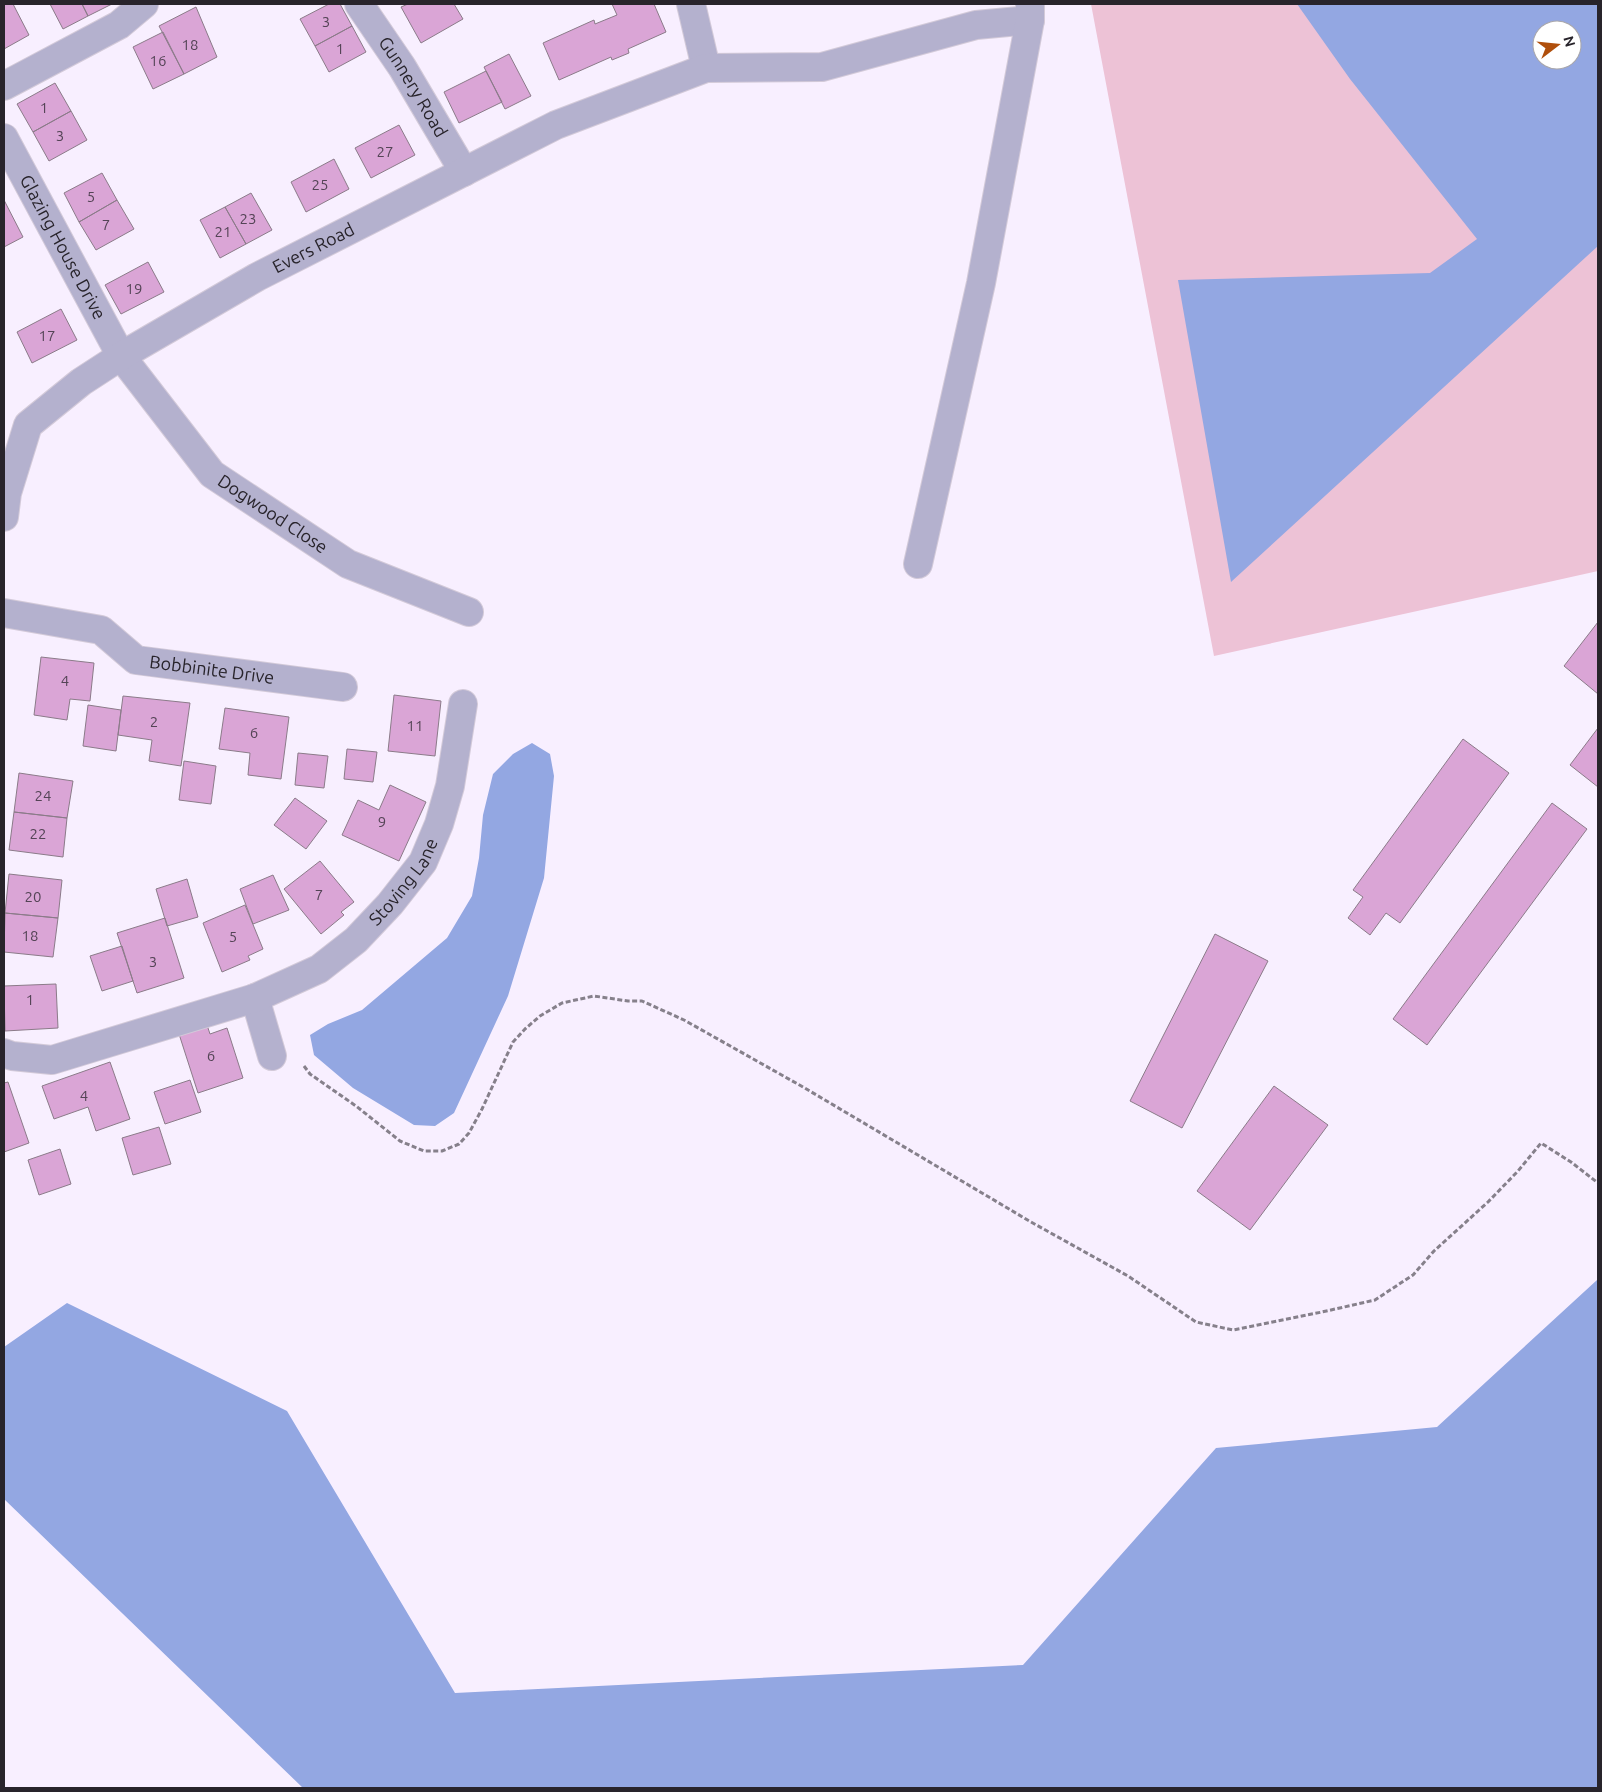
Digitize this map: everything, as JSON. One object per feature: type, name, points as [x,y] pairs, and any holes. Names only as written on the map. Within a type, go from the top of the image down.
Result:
[{"type":"street","points":[[4,86],[119,25],[144,4]]},
{"type":"street","name":"Gunnery Road","points":[[359,4],[402,67],[464,172]]},
{"type":"street","points":[[691,4],[706,68],[822,67],[977,15],[1030,12],[981,283],[918,564]]},
{"type":"street","name":"Evers Road","points":[[5,501],[28,425],[81,382],[121,356],[257,277],[556,125],[706,68]]},
{"type":"street","name":"Glazing House Drive","points":[[4,138],[121,356]]},
{"type":"street","name":"Dogwood Close","points":[[121,356],[212,474],[348,564],[469,612]]},
{"type":"street","name":"Bobbinite Drive","points":[[4,613],[101,630],[136,660],[343,687]]},
{"type":"street","name":"Stoving Lane","points":[[4,1053],[12,1056],[52,1060],[255,998],[319,969],[356,940],[390,904],[423,862],[439,824],[450,786],[463,704]]},
{"type":"street","points":[[255,998],[272,1056]]},
{"type":"path","points":[[272,1056],[292,1053],[310,1074],[356,1106],[400,1141],[424,1151],[442,1151],[459,1144],[469,1133],[513,1042],[540,1016],[562,1003],[594,996],[642,1001],[684,1020],[803,1087],[1031,1222],[1128,1276],[1196,1322],[1233,1330],[1375,1300],[1412,1275],[1434,1251],[1488,1202],[1518,1171],[1541,1143],[1571,1162],[1598,1183]]},
{"type":"shaded area","points":[[1091,4],[1598,4],[1598,571],[1214,656]]},
{"type":"water","points":[[1297,4],[1598,4],[1598,246],[1231,582],[1178,280],[1430,273],[1477,239],[1350,79]]},
{"type":"water","points":[[532,743],[550,754],[554,776],[544,878],[508,996],[454,1113],[435,1126],[414,1125],[353,1088],[314,1055],[310,1035],[328,1024],[362,1010],[447,938],[472,896],[479,858],[483,815],[493,774],[513,754]]},
{"type":"water","points":[[1597,1280],[1598,1788],[303,1788],[4,1499],[4,1347],[67,1303],[287,1411],[455,1693],[1023,1665],[1216,1448],[1437,1427]]},
{"type":"building","points":[[4,4],[13,4],[29,35],[4,49]]},
{"type":"building","points":[[50,4],[82,4],[88,16],[63,29]]},
{"type":"building","points":[[82,4],[112,4],[88,16]]},
{"type":"building","points":[[329,4],[340,4],[352,26],[315,46],[300,19]]},
{"type":"building","points":[[408,4],[454,4],[463,19],[421,43],[401,7]]},
{"type":"building","points":[[612,4],[654,4],[666,32],[628,49],[629,53],[612,60],[611,57],[559,80],[543,43],[594,20],[595,24],[617,15]]},
{"type":"building","points":[[196,7],[217,57],[184,74],[159,26]]},
{"type":"building","points":[[352,26],[366,52],[329,72],[315,46]]},
{"type":"building","points":[[163,32],[184,74],[153,89],[133,47]]},
{"type":"building","points":[[509,54],[531,96],[505,109],[484,67]]},
{"type":"building","points":[[486,71],[502,102],[459,123],[444,92]]},
{"type":"building","points":[[55,83],[71,111],[33,132],[17,104]]},
{"type":"building","points":[[71,111],[87,140],[49,161],[33,132]]},
{"type":"building","points":[[399,125],[415,155],[371,178],[355,148]]},
{"type":"building","points":[[334,159],[349,189],[306,212],[291,182]]},
{"type":"building","points":[[102,173],[117,200],[79,222],[64,193]]},
{"type":"building","points":[[251,193],[272,230],[246,244],[225,207]]},
{"type":"building","points":[[4,200],[23,237],[4,247]]},
{"type":"building","points":[[117,200],[134,229],[96,250],[79,222]]},
{"type":"building","points":[[225,207],[246,244],[220,258],[200,220]]},
{"type":"building","points":[[148,262],[164,292],[121,314],[105,285]]},
{"type":"building","points":[[61,309],[77,340],[32,363],[17,332]]},
{"type":"building","points":[[1598,622],[1598,694],[1564,666]]},
{"type":"building","points":[[41,657],[94,663],[90,701],[70,699],[67,720],[34,715]]},
{"type":"building","points":[[394,695],[441,701],[435,756],[388,751]]},
{"type":"building","points":[[123,696],[190,703],[181,766],[149,761],[152,740],[118,735]]},
{"type":"building","points":[[88,705],[121,710],[116,751],[83,746]]},
{"type":"building","points":[[225,708],[289,717],[281,779],[248,775],[250,753],[219,749]]},
{"type":"building","points":[[1598,728],[1598,787],[1570,765]]},
{"type":"building","points":[[1463,739],[1509,773],[1400,923],[1386,913],[1370,935],[1348,918],[1363,897],[1353,890]]},
{"type":"building","points":[[347,749],[377,752],[373,782],[344,779]]},
{"type":"building","points":[[298,753],[328,756],[324,788],[295,785]]},
{"type":"building","points":[[184,761],[216,766],[211,804],[179,800]]},
{"type":"building","points":[[19,773],[73,781],[67,818],[14,812]]},
{"type":"building","points":[[390,785],[426,802],[399,861],[342,835],[358,800],[379,810]]},
{"type":"building","points":[[295,798],[327,821],[306,849],[274,825]]},
{"type":"building","points":[[1552,803],[1587,829],[1427,1045],[1393,1019]]},
{"type":"building","points":[[14,812],[67,818],[63,857],[9,850]]},
{"type":"building","points":[[320,861],[354,902],[341,912],[344,915],[321,934],[284,889]]},
{"type":"building","points":[[9,874],[62,880],[58,918],[5,913]]},
{"type":"building","points":[[273,875],[289,910],[253,924],[240,889]]},
{"type":"building","points":[[187,879],[198,917],[167,926],[156,889]]},
{"type":"building","points":[[245,905],[263,949],[248,956],[250,960],[222,972],[203,923]]},
{"type":"building","points":[[5,913],[58,918],[53,957],[4,952]]},
{"type":"building","points":[[165,918],[184,978],[137,993],[117,933]]},
{"type":"building","points":[[1215,934],[1268,961],[1182,1128],[1130,1101]]},
{"type":"building","points":[[122,946],[133,981],[102,991],[90,956]]},
{"type":"building","points":[[56,984],[58,1028],[5,1031],[4,986]]},
{"type":"building","points":[[207,1025],[210,1034],[227,1028],[243,1078],[198,1093],[179,1034]]},
{"type":"building","points":[[110,1062],[130,1119],[96,1131],[88,1107],[54,1119],[42,1086]]},
{"type":"building","points":[[190,1080],[201,1112],[165,1124],[154,1092]]},
{"type":"building","points":[[8,1082],[29,1143],[4,1152],[4,1083]]},
{"type":"building","points":[[1274,1086],[1328,1125],[1250,1230],[1197,1191]]},
{"type":"building","points":[[159,1127],[171,1164],[133,1175],[122,1138]]},
{"type":"building","points":[[60,1149],[71,1184],[39,1195],[28,1160]]}]
